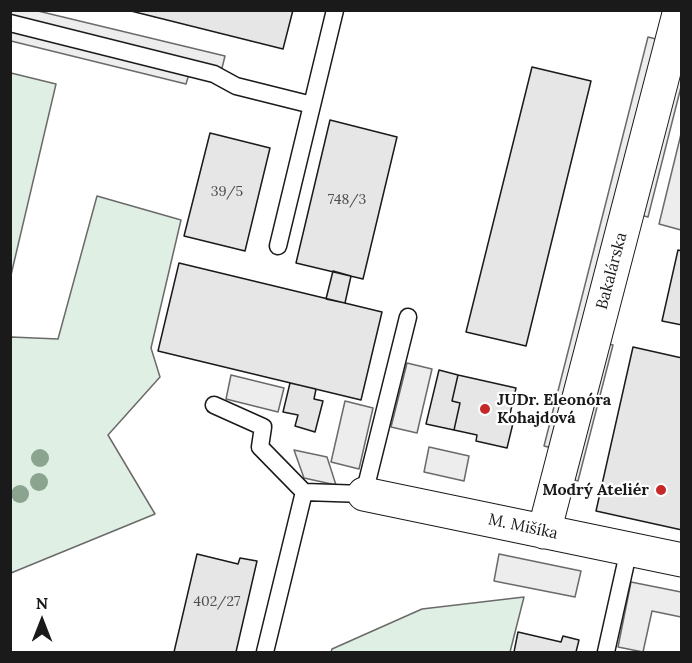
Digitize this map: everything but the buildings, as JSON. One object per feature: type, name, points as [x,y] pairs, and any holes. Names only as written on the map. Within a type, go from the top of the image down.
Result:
[{"type":"street","name":"Bakalárska","points":[[544,531],[680,10]]},
{"type":"street","name":"M. Mišíka","points":[[364,494],[681,560]]},
{"type":"lane","points":[[278,246],[335,10]]},
{"type":"lane","points":[[10,23],[214,74],[236,86],[312,105]]},
{"type":"lane","points":[[213,405],[263,427],[260,447],[304,492],[364,494],[408,317]]},
{"type":"lane","points":[[266,652],[304,492]]},
{"type":"lane","points":[[606,652],[629,549]]},
{"type":"green space","points":[[10,73],[56,84],[11,275]]},
{"type":"green space","points":[[97,196],[181,220],[151,348],[160,377],[108,435],[155,514],[11,573],[11,337],[58,339]]},
{"type":"green space","points":[[524,597],[510,652],[331,652],[332,649],[422,609]]},
{"type":"shaded area","points":[[11,11],[38,11],[225,56],[222,68],[11,16]]},
{"type":"shaded area","points":[[11,30],[189,74],[186,84],[11,41]]},
{"type":"shaded area","points":[[648,37],[660,40],[556,449],[544,446]]},
{"type":"shaded area","points":[[682,44],[681,87],[648,217],[636,214]]},
{"type":"shaded area","points":[[681,134],[681,230],[659,224]]},
{"type":"shaded area","points":[[601,342],[613,345],[578,481],[566,478]]},
{"type":"shaded area","points":[[407,363],[432,369],[417,433],[391,427]]},
{"type":"shaded area","points":[[231,375],[284,388],[278,412],[226,399]]},
{"type":"shaded area","points":[[345,401],[373,408],[359,469],[331,462]]},
{"type":"shaded area","points":[[429,447],[469,456],[464,481],[424,472]]},
{"type":"shaded area","points":[[294,450],[327,457],[336,485],[304,478]]},
{"type":"shaded area","points":[[499,554],[581,571],[575,597],[494,581]]},
{"type":"shaded area","points":[[631,582],[681,592],[681,617],[652,611],[643,652],[618,647]]},
{"type":"place","name":"JUDr. Eleonóra Kohajdová","points":[[485,409]]},
{"type":"place","name":"Modrý Ateliér","points":[[661,490]]}]
